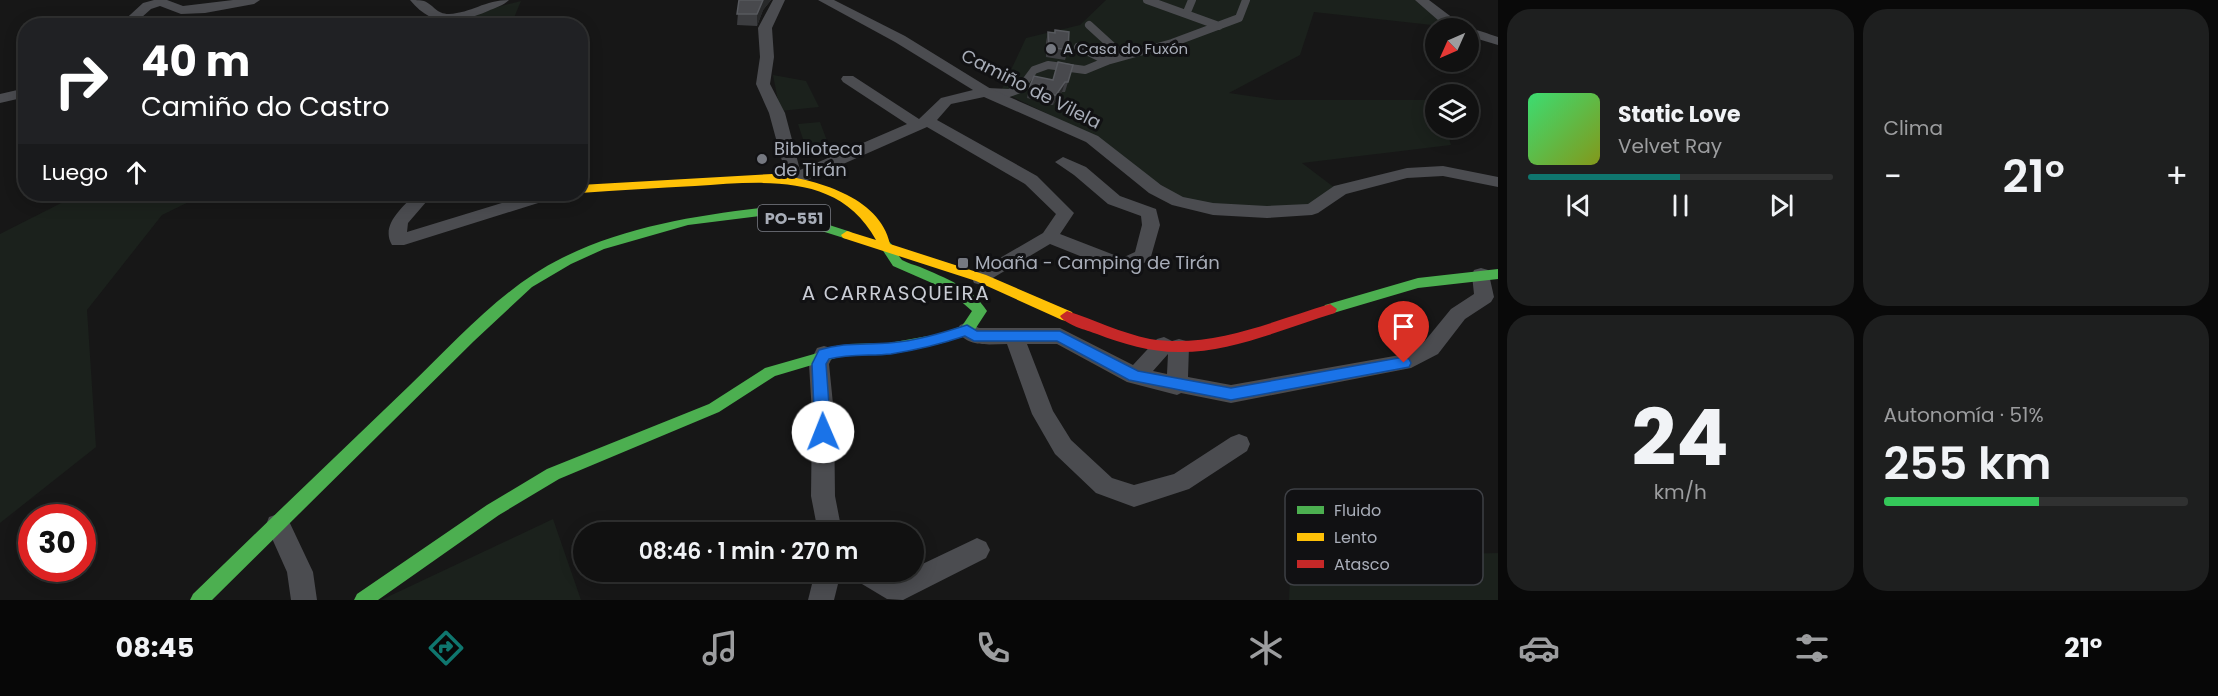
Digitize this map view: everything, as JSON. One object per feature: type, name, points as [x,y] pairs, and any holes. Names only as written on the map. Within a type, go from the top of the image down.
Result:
[{"type":"main road","points":[[363,600],[493,510],[553,474],[714,408],[771,372],[849,348],[889,348],[939,339],[967,330],[980,311],[972,298],[898,263],[884,246],[877,228],[845,197],[826,188],[794,179],[772,178],[588,188]]},
{"type":"main road","name":"PO-551","points":[[199,600],[500,307],[527,284],[566,261],[600,246],[688,221],[760,212],[798,219],[981,278],[1098,329],[1142,343],[1172,346],[1214,343],[1418,283],[1490,274]]},
{"type":"street","points":[[133,18],[147,6],[161,2],[181,10],[205,9],[254,0]]},
{"type":"street","points":[[416,0],[433,15],[446,18],[467,14],[503,0]]},
{"type":"street","points":[[779,0],[765,27],[767,57],[764,84],[777,114],[794,179],[923,123],[946,101],[986,92]]},
{"type":"street","name":"Camiño de Vilela","points":[[824,0],[900,39],[986,92],[1092,139],[1155,189],[1178,201],[1213,209],[1267,212],[1312,209],[1340,190],[1407,173],[1443,171],[1498,182]]},
{"type":"street","points":[[1421,0],[1442,18]]},
{"type":"street","points":[[1479,35],[1498,40]]},
{"type":"street","points":[[848,79],[923,123],[1031,180],[1065,213],[1049,237],[981,278]]},
{"type":"street","points":[[0,99],[18,94]]},
{"type":"street","points":[[1049,237],[1122,265],[1143,256],[1151,225],[1150,213],[1114,200],[1080,171],[1063,162]]},
{"type":"street","points":[[418,201],[399,222],[398,241],[526,201]]},
{"type":"street","points":[[967,330],[974,336],[1060,336],[1135,376],[1177,386],[1231,394],[1404,363],[1431,348],[1458,314],[1484,297],[1490,274]]},
{"type":"street","points":[[1014,336],[1043,414],[1063,447],[1104,486],[1134,496],[1181,482],[1239,444]]},
{"type":"street","points":[[1172,346],[1177,386]]},
{"type":"street","points":[[1135,376],[1172,346]]},
{"type":"street","points":[[824,354],[819,364],[823,414],[823,496],[828,522]]},
{"type":"street","points":[[278,525],[300,572],[304,600]]},
{"type":"street","points":[[924,576],[977,550]]},
{"type":"street","points":[[821,600],[826,582]]},
{"type":"street","points":[[883,582],[896,590],[912,582]]},
{"type":"lane","points":[[1147,0],[1187,12],[1219,26]]},
{"type":"lane","points":[[1187,12],[1192,0]]},
{"type":"lane","points":[[986,92],[1009,93],[1020,89],[1034,69],[1048,65],[1085,70],[1123,56],[1172,43],[1239,18],[1246,0]]},
{"type":"lane","points":[[1089,25],[1123,56]]},
{"type":"lane","points":[[1078,47],[1107,61]]},
{"type":"shaded area","points":[[1106,0],[1425,0],[1442,18],[1425,18],[1425,24],[1314,12],[1300,55],[1229,93],[1277,100],[1425,100],[1425,138],[1449,138],[1451,145],[1302,163],[1335,188],[1307,207],[1265,210],[1184,200],[1074,127],[1001,91],[1026,38],[1080,25]]},
{"type":"shaded area","points":[[521,1],[514,18],[455,18]]},
{"type":"shaded area","points":[[773,75],[806,81],[819,107],[780,111]]},
{"type":"shaded area","points":[[820,122],[829,146],[806,148],[798,124]]},
{"type":"shaded area","points":[[65,201],[191,201],[162,215],[87,310],[96,447],[24,504],[18,504],[18,509],[0,523],[0,234]]},
{"type":"shaded area","points":[[553,519],[581,600],[381,600]]},
{"type":"shaded area","points":[[1483,553],[1498,553],[1498,600],[1289,600],[1290,585],[1483,585]]},
{"type":"building","points":[[739,0],[763,0],[757,14],[737,14]]},
{"type":"building","points":[[1055,30],[1069,32],[1068,50],[1049,47],[1048,32],[1055,33]]},
{"type":"building","points":[[1058,62],[1073,65],[1068,82],[1065,82],[1056,95],[1029,88],[1034,76],[1053,80]]},
{"type":"traffic: fast","points":[[199,600],[469,337],[527,284],[566,261],[600,246],[688,221],[760,212],[798,219],[847,235]]},
{"type":"traffic: fast","points":[[363,600],[493,510],[553,474],[714,408],[770,372],[849,349],[889,348],[939,339],[967,330],[980,311],[968,298],[953,287],[898,263],[884,243]]},
{"type":"traffic: fast","points":[[1330,309],[1418,283],[1498,274]]},
{"type":"traffic: slow","points":[[588,189],[772,178],[806,183],[852,203],[865,214],[884,243]]},
{"type":"traffic: slow","points":[[847,235],[981,278],[1067,316]]},
{"type":"traffic: jam","points":[[1067,316],[1135,341],[1178,347],[1234,339],[1330,309]]},
{"type":"place","name":"A Casa do Fuxón","points":[[1051,49]]},
{"type":"place","name":"Biblioteca de Tirán","points":[[762,159]]},
{"type":"place","name":"Moaña - Camping de Tirán","points":[[963,263]]},
{"type":"district","name":"A CARRASQUEIRA","points":[[896,293]]},
{"type":"route","points":[[823,432],[819,364],[824,354],[849,348],[889,348],[939,339],[967,330],[974,336],[1060,336],[1135,376],[1177,386],[1231,394],[1404,363]]}]
